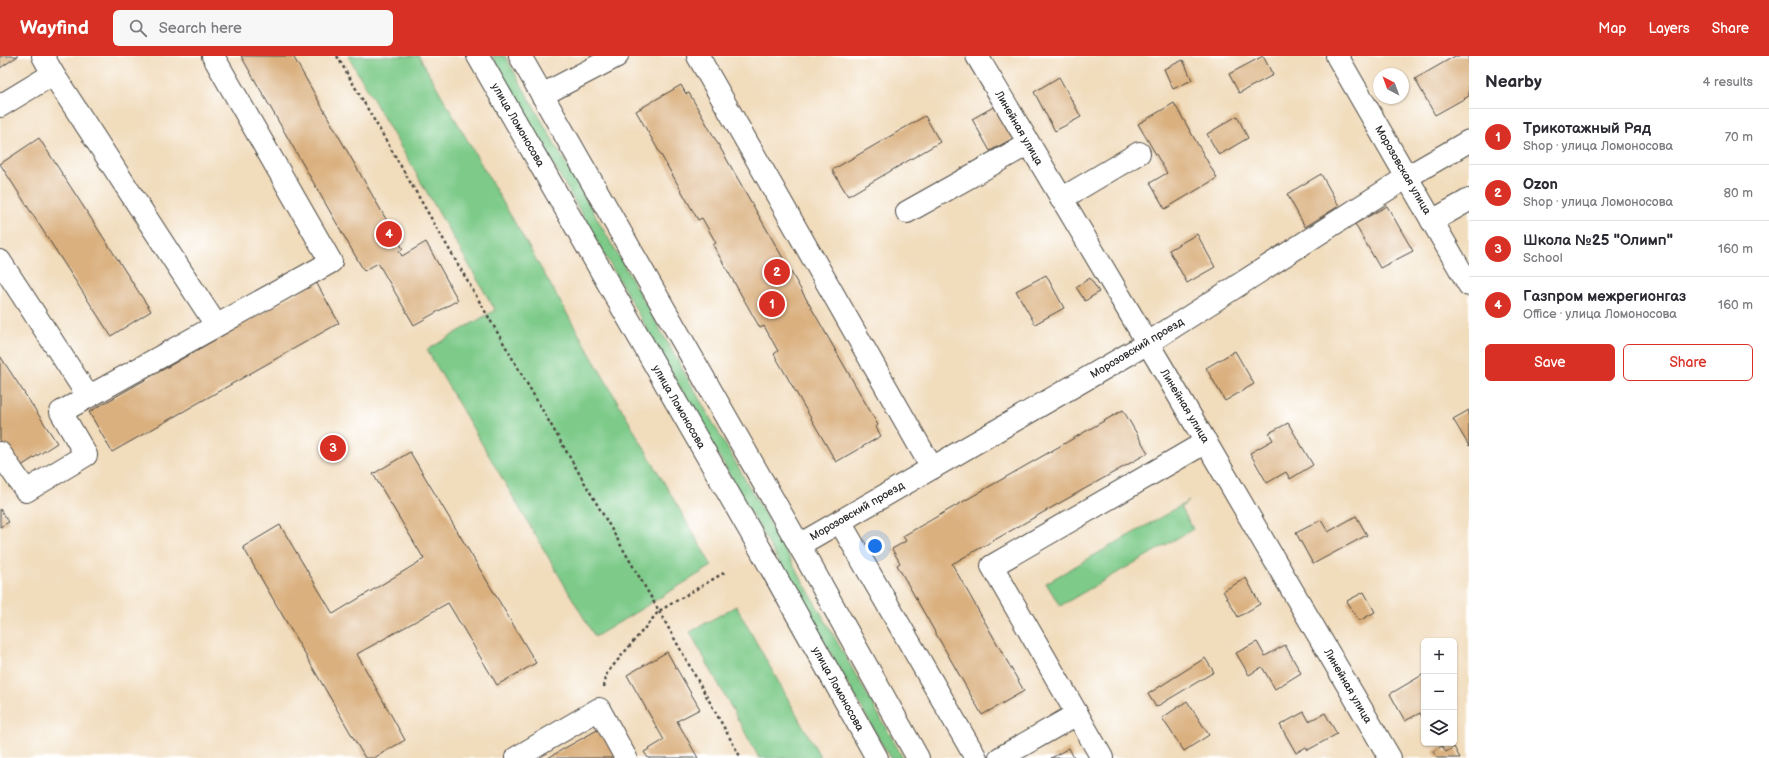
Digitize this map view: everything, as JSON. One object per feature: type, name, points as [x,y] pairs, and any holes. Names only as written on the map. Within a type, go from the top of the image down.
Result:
[{"type":"street","points":[[0,453],[26,491],[86,455],[61,412],[331,262],[213,56]]},
{"type":"street","name":"улица Ломоносова","points":[[478,56],[758,545],[877,758]]},
{"type":"street","points":[[520,56],[918,758]]},
{"type":"street","points":[[542,95],[617,56]]},
{"type":"street","points":[[698,56],[932,468]]},
{"type":"street","name":"Линейная улица","points":[[977,56],[1206,442],[1390,758]]},
{"type":"street","name":"Морозовская улица","points":[[1337,56],[1469,285]]},
{"type":"street","points":[[0,106],[48,65],[216,325]]},
{"type":"street","name":"Морозовский проезд","points":[[798,544],[840,522],[1148,344],[1407,177],[1469,141]]},
{"type":"street","points":[[907,212],[1028,144]]},
{"type":"street","points":[[1061,199],[1139,153]]},
{"type":"street","points":[[1432,221],[1469,200]]},
{"type":"street","points":[[0,260],[88,396]]},
{"type":"street","points":[[1102,758],[992,566],[1206,442]]},
{"type":"street","points":[[840,522],[976,758]]},
{"type":"street","points":[[516,758],[599,709],[626,758]]},
{"type":"street","points":[[1000,758],[1077,714]]},
{"type":"path","points":[[338,56],[659,611],[741,758]]},
{"type":"path","points":[[599,709],[607,673],[659,611],[727,571]]},
{"type":"green space","points":[[348,56],[419,56],[712,566],[595,637],[427,350],[495,310]]},
{"type":"green space","points":[[492,56],[505,56],[903,758],[890,758]]},
{"type":"green space","points":[[1189,501],[1181,507],[1193,529],[1060,606],[1046,583]]},
{"type":"green space","points":[[736,606],[821,758],[759,758],[690,632]]},
{"type":"building","points":[[0,56],[18,56],[0,68]]},
{"type":"building","points":[[241,56],[293,56],[403,249],[399,251],[402,256],[426,242],[458,300],[414,325],[378,263],[364,271]]},
{"type":"building","points":[[1263,56],[1273,75],[1239,93],[1229,74]]},
{"type":"building","points":[[1455,56],[1469,56],[1469,96],[1435,115],[1415,79]]},
{"type":"building","points":[[1183,60],[1192,80],[1173,89],[1164,69]]},
{"type":"building","points":[[1059,77],[1081,117],[1055,131],[1034,92]]},
{"type":"building","points":[[681,85],[686,94],[689,93],[878,425],[876,427],[881,436],[836,462],[774,354],[778,351],[764,326],[760,328],[713,245],[716,243],[702,218],[698,220],[636,111]]},
{"type":"building","points":[[1174,103],[1217,178],[1165,209],[1150,183],[1167,173],[1138,124]]},
{"type":"building","points":[[997,105],[1015,137],[990,151],[972,119]]},
{"type":"building","points":[[925,116],[940,142],[848,196],[832,170]]},
{"type":"building","points":[[1237,116],[1248,138],[1219,155],[1207,134]]},
{"type":"building","points":[[39,138],[151,311],[111,336],[0,164]]},
{"type":"building","points":[[1321,174],[1339,206],[1305,227],[1287,194]]},
{"type":"building","points":[[1387,206],[1413,251],[1380,268],[1355,224]]},
{"type":"building","points":[[1197,234],[1215,267],[1187,283],[1169,250]]},
{"type":"building","points":[[1046,275],[1064,308],[1035,324],[1016,291]]},
{"type":"building","points":[[1090,278],[1099,292],[1085,301],[1076,287]]},
{"type":"building","points":[[316,282],[339,323],[112,452],[89,412]]},
{"type":"building","points":[[1235,351],[1254,384],[1225,401],[1206,368]]},
{"type":"building","points":[[0,356],[57,443],[18,468],[0,440]]},
{"type":"building","points":[[1123,410],[1148,453],[952,564],[1024,691],[982,715],[897,565],[900,563],[892,549],[906,541],[903,536]]},
{"type":"building","points":[[1469,410],[1469,446],[1453,419]]},
{"type":"building","points":[[1288,423],[1313,465],[1290,479],[1286,472],[1267,483],[1250,453],[1273,440],[1269,433]]},
{"type":"building","points":[[410,452],[536,663],[497,685],[448,603],[357,654],[405,740],[374,758],[365,758],[243,547],[280,525],[333,614],[424,559],[373,474]]},
{"type":"building","points":[[0,509],[9,522],[0,527]]},
{"type":"building","points":[[1356,516],[1367,535],[1313,564],[1296,533],[1321,520],[1328,532]]},
{"type":"building","points":[[1246,578],[1260,604],[1238,617],[1223,591]]},
{"type":"building","points":[[1364,592],[1375,612],[1359,621],[1347,601]]},
{"type":"building","points":[[1257,642],[1265,656],[1285,645],[1301,673],[1275,689],[1262,667],[1249,675],[1236,653]]},
{"type":"building","points":[[667,652],[700,709],[677,721],[698,758],[648,758],[644,752],[664,740],[627,675]]},
{"type":"building","points":[[1205,658],[1214,672],[1156,707],[1148,694]]},
{"type":"building","points":[[1421,676],[1421,715],[1420,713],[1405,721],[1390,694]]},
{"type":"building","points":[[1187,701],[1209,735],[1184,751],[1162,718]]},
{"type":"building","points":[[1304,712],[1309,721],[1325,713],[1337,734],[1308,750],[1306,747],[1296,753],[1280,725]]},
{"type":"building","points":[[599,729],[616,758],[548,758],[565,748]]},
{"type":"building","points":[[1442,746],[1446,752],[1454,747],[1460,758],[1437,758],[1433,751]]},
{"type":"building","points":[[1069,748],[1074,758],[1051,758]]},
{"type":"place","name":"Газпром межрегионгаз","points":[[389,234]]},
{"type":"place","name":"Ozon","points":[[777,272]]},
{"type":"place","name":"Трикотажный Ряд","points":[[772,304]]},
{"type":"place","name":"Школа №25 \"Олимп\"","points":[[333,448]]}]
